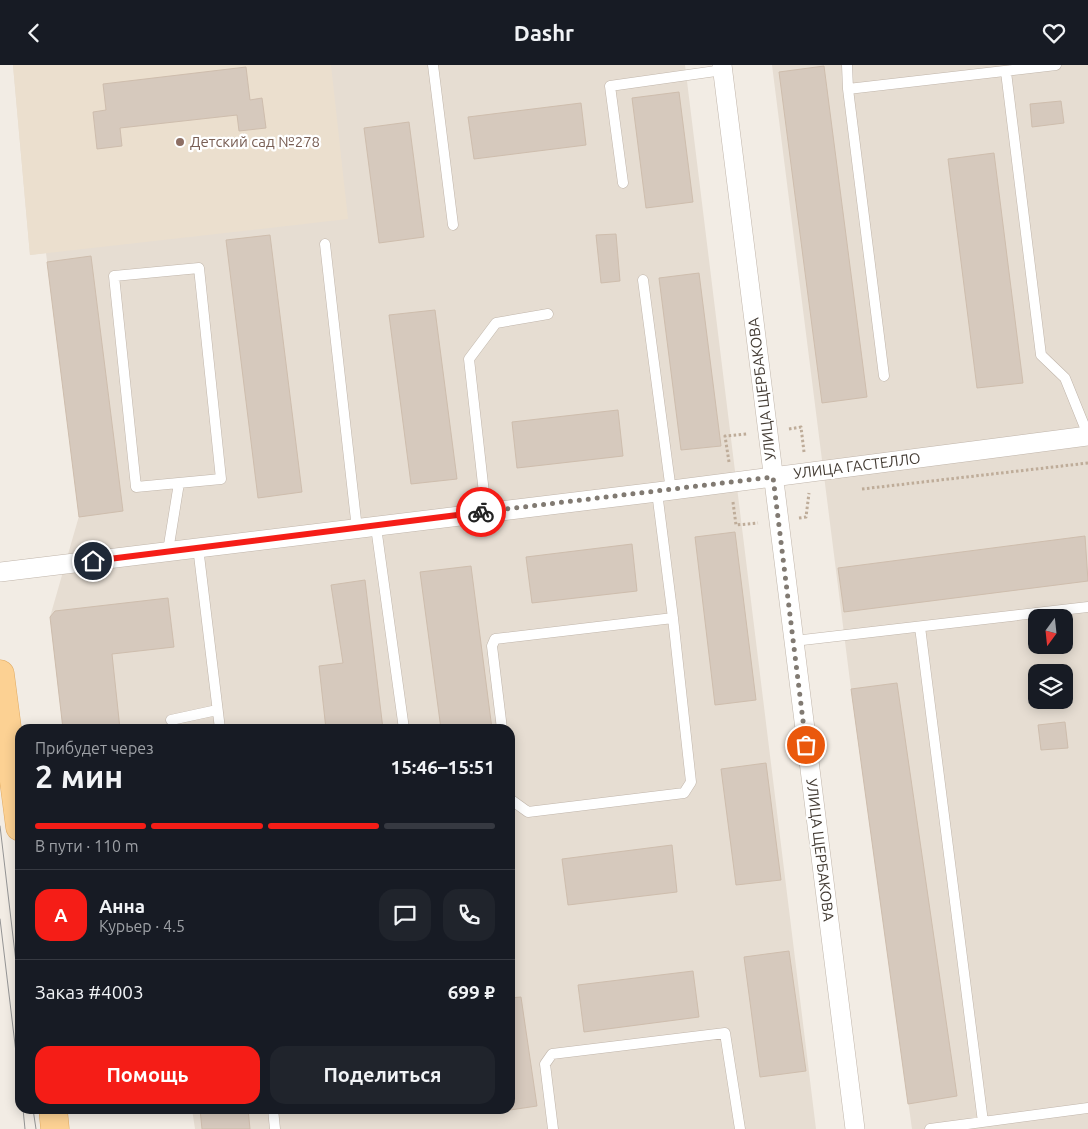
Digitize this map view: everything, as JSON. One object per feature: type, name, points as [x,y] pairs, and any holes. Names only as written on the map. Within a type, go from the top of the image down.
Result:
[{"type":"main road","points":[[0,673],[15,788]]},
{"type":"main road","points":[[54,1114],[55,1129]]},
{"type":"street","name":"УЛИЦА ЩЕРБАКОВА","points":[[723,67],[855,1129]]},
{"type":"street","name":"УЛИЦА ГАСТЕЛЛО","points":[[0,571],[664,491],[1088,435]]},
{"type":"lane","points":[[433,65],[453,225]]},
{"type":"lane","points":[[847,65],[848,89],[884,376]]},
{"type":"lane","points":[[848,89],[1056,65]]},
{"type":"lane","points":[[623,183],[610,87],[723,67]]},
{"type":"lane","points":[[1006,72],[1041,355],[1065,378],[1088,435]]},
{"type":"lane","points":[[325,244],[357,529]]},
{"type":"lane","points":[[199,268],[221,479],[179,483],[136,487],[114,277],[199,268]]},
{"type":"lane","points":[[515,803],[528,812],[684,793],[691,782],[673,618],[664,491],[643,280]]},
{"type":"lane","points":[[486,511],[469,359],[496,323],[548,314]]},
{"type":"lane","points":[[168,551],[179,483]]},
{"type":"lane","points":[[376,527],[403,724]]},
{"type":"lane","points":[[198,547],[219,724]]},
{"type":"lane","points":[[794,641],[1088,607]]},
{"type":"lane","points":[[501,724],[492,646],[495,639],[673,618]]},
{"type":"lane","points":[[920,627],[983,1121]]},
{"type":"lane","points":[[171,721],[217,709]]},
{"type":"lane","points":[[554,1129],[544,1064],[552,1054],[725,1033],[740,1129]]},
{"type":"lane","points":[[930,1129],[1088,1109]]},
{"type":"lane","points":[[274,1114],[275,1129]]},
{"type":"path","points":[[783,429],[801,427],[804,452]]},
{"type":"path","points":[[729,465],[725,436],[748,433]]},
{"type":"path","points":[[858,490],[1088,463]]},
{"type":"path","points":[[794,519],[806,517],[810,495],[808,486]]},
{"type":"path","points":[[810,495],[819,494]]},
{"type":"path","points":[[732,497],[736,525],[758,523]]},
{"type":"shaded area","points":[[13,65],[685,65],[816,1129],[195,1129],[193,1114],[515,1114],[515,724],[62,724],[50,617],[79,516],[46,253],[30,255]]},
{"type":"shaded area","name":"Детский сад №278","points":[[13,65],[331,65],[348,219],[30,255]]},
{"type":"shaded area","points":[[772,65],[1088,65],[1088,1129],[912,1129],[851,689]]},
{"type":"building","points":[[824,66],[867,397],[822,403],[779,72]]},
{"type":"building","points":[[246,67],[250,100],[262,98],[266,128],[239,131],[237,115],[120,128],[122,146],[97,149],[93,112],[106,110],[103,84]]},
{"type":"building","points":[[679,92],[693,202],[646,208],[632,98]]},
{"type":"building","points":[[1061,101],[1064,123],[1032,127],[1030,104]]},
{"type":"building","points":[[581,103],[586,145],[474,159],[468,117]]},
{"type":"building","points":[[409,122],[424,237],[379,243],[364,128]]},
{"type":"building","points":[[994,153],[1023,383],[977,388],[948,159]]},
{"type":"building","points":[[616,234],[620,281],[601,283],[596,235]]},
{"type":"building","points":[[270,235],[302,492],[258,498],[226,240]]},
{"type":"building","points":[[91,256],[123,511],[79,517],[47,262]]},
{"type":"building","points":[[699,273],[721,446],[681,450],[659,278]]},
{"type":"building","points":[[435,310],[457,479],[411,484],[389,315]]},
{"type":"building","points":[[618,410],[623,456],[517,468],[512,422]]},
{"type":"building","points":[[735,532],[756,700],[715,705],[695,537]]},
{"type":"building","points":[[1085,536],[1088,581],[844,612],[838,568]]},
{"type":"building","points":[[632,544],[637,591],[532,603],[526,557]]},
{"type":"building","points":[[471,566],[491,724],[440,724],[420,572]]},
{"type":"building","points":[[365,580],[382,724],[325,724],[319,666],[343,663],[331,585]]},
{"type":"building","points":[[168,598],[174,647],[112,654],[119,724],[62,724],[50,617],[55,611]]},
{"type":"building","points":[[897,683],[957,1096],[908,1104],[851,689]]},
{"type":"building","points":[[1065,722],[1068,748],[1041,750],[1038,725]]},
{"type":"building","points":[[766,763],[781,880],[736,885],[721,769]]},
{"type":"building","points":[[672,845],[677,892],[568,905],[562,859]]},
{"type":"building","points":[[789,951],[806,1071],[760,1077],[744,957]]},
{"type":"building","points":[[693,971],[699,1017],[584,1032],[578,985]]},
{"type":"building","points":[[521,997],[537,1106],[515,1109],[515,998]]},
{"type":"building","points":[[200,1114],[248,1114],[250,1129],[202,1129]]},
{"type":"tram line","points":[[0,826],[15,954]]},
{"type":"tram line","points":[[0,919],[15,1044]]},
{"type":"tram line","points":[[24,1114],[25,1129]]},
{"type":"tram line","points":[[34,1114],[36,1129]]},
{"type":"way so far","points":[[481,512],[671,491],[773,477],[806,745]]},
{"type":"place","name":"Детский сад №278","points":[[180,142]]},
{"type":"route","points":[[93,561],[376,527],[481,512]]}]
